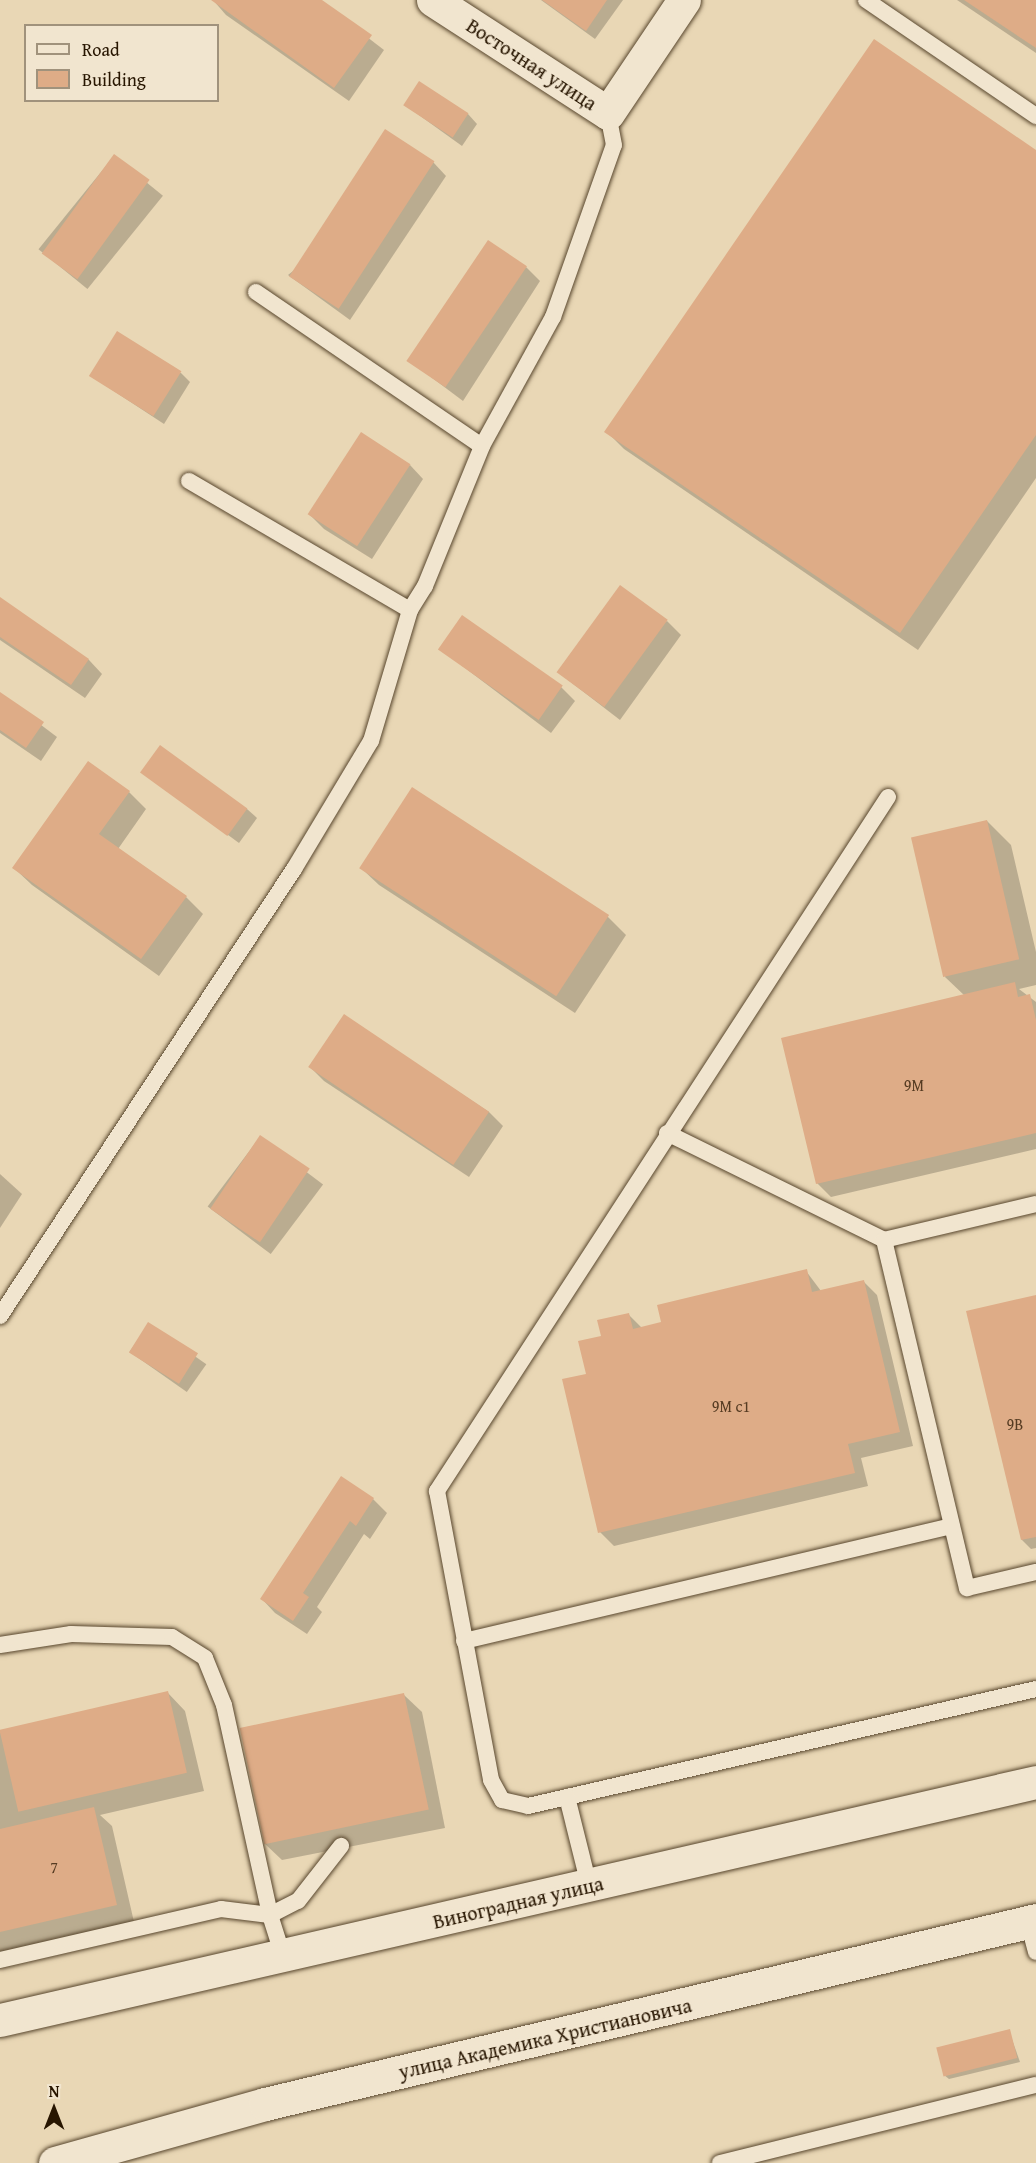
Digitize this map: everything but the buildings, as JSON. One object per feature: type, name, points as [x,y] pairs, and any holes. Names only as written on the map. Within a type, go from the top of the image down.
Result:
[{"type":"street","name":"Восточная улица","points":[[433,0],[608,113],[684,0]]},
{"type":"street","name":"Виноградная улица","points":[[0,2020],[1036,1782]]},
{"type":"street","name":"улица Академика Христиановича","points":[[55,2163],[265,2104],[1034,1931]]},
{"type":"lane","points":[[866,0],[1036,116]]},
{"type":"lane","points":[[0,1316],[294,869],[371,741],[410,610],[425,586],[482,446],[553,317],[614,145],[608,113]]},
{"type":"lane","points":[[256,292],[482,446]]},
{"type":"lane","points":[[189,481],[410,610]]},
{"type":"lane","points":[[888,797],[667,1133],[437,1491],[491,1780],[502,1800],[528,1806],[1036,1689]]},
{"type":"lane","points":[[667,1133],[884,1239],[1036,1204]]},
{"type":"lane","points":[[884,1239],[967,1588],[1036,1572]]},
{"type":"lane","points":[[464,1641],[952,1527]]},
{"type":"lane","points":[[0,1646],[71,1634],[172,1636],[205,1658],[224,1705],[270,1915],[283,1956]]},
{"type":"lane","points":[[567,1797],[589,1885]]},
{"type":"lane","points":[[0,1960],[221,1909],[270,1915],[298,1901],[340,1845]]},
{"type":"lane","points":[[720,2163],[1036,2085]]}]
